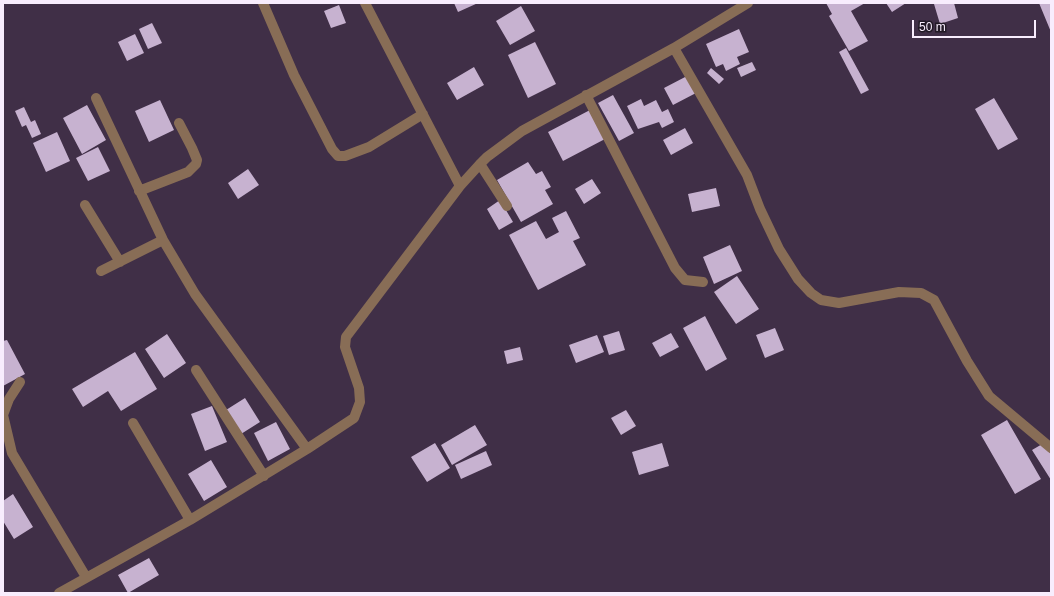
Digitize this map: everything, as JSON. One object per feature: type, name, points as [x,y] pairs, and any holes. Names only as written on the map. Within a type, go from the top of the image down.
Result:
[{"type":"street","points":[[263,3],[294,76],[332,148],[338,156],[345,156],[368,147],[423,114]]},
{"type":"street","points":[[365,3],[460,186]]},
{"type":"street","points":[[59,593],[190,520],[264,476],[354,418],[360,402],[359,388],[345,347],[346,337],[460,186],[486,157],[522,131],[674,48],[748,3]]},
{"type":"street","points":[[674,48],[747,175],[779,249],[798,279],[811,293],[821,300],[839,303],[899,292],[921,292],[934,300],[967,361],[989,396],[1051,448]]},
{"type":"street","points":[[586,95],[675,268],[685,280],[703,282]]},
{"type":"street","points":[[96,98],[163,240],[195,294],[307,449]]},
{"type":"street","points":[[139,191],[188,172],[196,164],[197,160],[179,123]]},
{"type":"street","points":[[480,164],[508,206]]},
{"type":"street","points":[[85,204],[120,262]]},
{"type":"street","points":[[100,271],[163,240]]},
{"type":"street","points":[[196,370],[264,476]]},
{"type":"street","points":[[20,382],[3,415],[12,453],[86,577]]},
{"type":"street","points":[[133,423],[190,520]]},
{"type":"building","points":[[454,3],[478,3],[458,12]]},
{"type":"building","points":[[826,3],[865,3],[851,11],[868,41],[849,51],[829,16],[832,14]]},
{"type":"building","points":[[886,3],[906,3],[892,12]]},
{"type":"building","points":[[954,3],[958,18],[940,24],[934,4]]},
{"type":"building","points":[[1039,3],[1051,3],[1051,32]]},
{"type":"building","points":[[339,5],[346,23],[331,28],[324,11]]},
{"type":"building","points":[[521,6],[535,31],[510,45],[496,21]]},
{"type":"building","points":[[152,23],[162,43],[148,49],[139,29]]},
{"type":"building","points":[[739,29],[749,52],[737,57],[740,64],[726,71],[723,64],[716,67],[706,44]]},
{"type":"building","points":[[135,34],[144,53],[127,61],[118,42]]},
{"type":"building","points":[[535,42],[556,84],[528,98],[508,55]]},
{"type":"building","points":[[846,48],[869,90],[861,94],[839,52]]},
{"type":"building","points":[[752,62],[756,70],[741,77],[737,68]]},
{"type":"building","points":[[474,67],[484,85],[457,100],[447,83]]},
{"type":"building","points":[[711,68],[724,79],[719,84],[707,73]]},
{"type":"building","points":[[687,76],[696,93],[673,105],[664,88]]},
{"type":"building","points":[[613,95],[634,133],[619,141],[598,103]]},
{"type":"building","points":[[994,98],[1018,139],[998,150],[975,109]]},
{"type":"building","points":[[641,99],[644,106],[656,100],[662,112],[668,109],[674,122],[662,128],[659,122],[638,129],[627,106]]},
{"type":"building","points":[[160,100],[174,130],[149,142],[135,111]]},
{"type":"building","points":[[87,105],[106,140],[82,154],[63,118]]},
{"type":"building","points":[[24,107],[31,122],[35,120],[41,134],[32,138],[26,125],[22,127],[15,111]]},
{"type":"building","points":[[590,110],[605,139],[563,161],[548,132]]},
{"type":"building","points":[[685,128],[693,143],[671,155],[663,140]]},
{"type":"building","points":[[57,132],[70,161],[46,172],[33,143]]},
{"type":"building","points":[[98,147],[110,171],[88,181],[76,158]]},
{"type":"building","points":[[528,162],[536,174],[542,171],[551,187],[545,190],[553,204],[521,222],[497,180]]},
{"type":"building","points":[[248,169],[259,185],[238,199],[228,183]]},
{"type":"building","points":[[592,179],[601,193],[584,204],[575,189]]},
{"type":"building","points":[[716,188],[720,206],[692,212],[688,194]]},
{"type":"building","points":[[500,200],[513,222],[499,230],[487,209]]},
{"type":"building","points":[[566,211],[580,238],[573,241],[586,265],[538,290],[509,235],[536,221],[546,239],[559,232],[552,218]]},
{"type":"building","points":[[730,245],[742,271],[714,284],[703,257]]},
{"type":"building","points":[[737,276],[759,309],[736,324],[714,292]]},
{"type":"building","points":[[705,316],[727,359],[706,371],[683,328]]},
{"type":"building","points":[[775,328],[784,350],[765,358],[756,335]]},
{"type":"building","points":[[619,331],[625,350],[609,355],[603,336]]},
{"type":"building","points":[[671,333],[679,347],[660,357],[652,343]]},
{"type":"building","points":[[167,334],[186,363],[164,378],[145,349]]},
{"type":"building","points":[[597,335],[604,352],[576,363],[569,345]]},
{"type":"building","points":[[7,340],[25,374],[3,386],[3,341]]},
{"type":"building","points":[[520,347],[523,360],[507,364],[504,351]]},
{"type":"building","points":[[135,352],[157,389],[121,411],[108,391],[83,407],[72,389]]},
{"type":"building","points":[[245,398],[260,422],[241,434],[226,410]]},
{"type":"building","points":[[212,406],[227,442],[205,451],[191,414]]},
{"type":"building","points":[[626,410],[636,426],[621,435],[611,418]]},
{"type":"building","points":[[1007,420],[1041,479],[1015,494],[981,435]]},
{"type":"building","points":[[276,422],[290,449],[268,461],[254,433]]},
{"type":"building","points":[[475,425],[487,445],[452,465],[441,445]]},
{"type":"building","points":[[435,443],[450,468],[427,482],[411,457]]},
{"type":"building","points":[[662,443],[669,466],[639,475],[632,452]]},
{"type":"building","points":[[1044,443],[1051,455],[1051,480],[1032,450]]},
{"type":"building","points":[[486,451],[492,465],[461,479],[455,465]]},
{"type":"building","points":[[211,460],[227,487],[204,501],[188,474]]},
{"type":"building","points":[[13,494],[33,527],[14,539],[3,521],[3,501]]},
{"type":"building","points":[[149,558],[159,575],[128,593],[118,575]]}]
